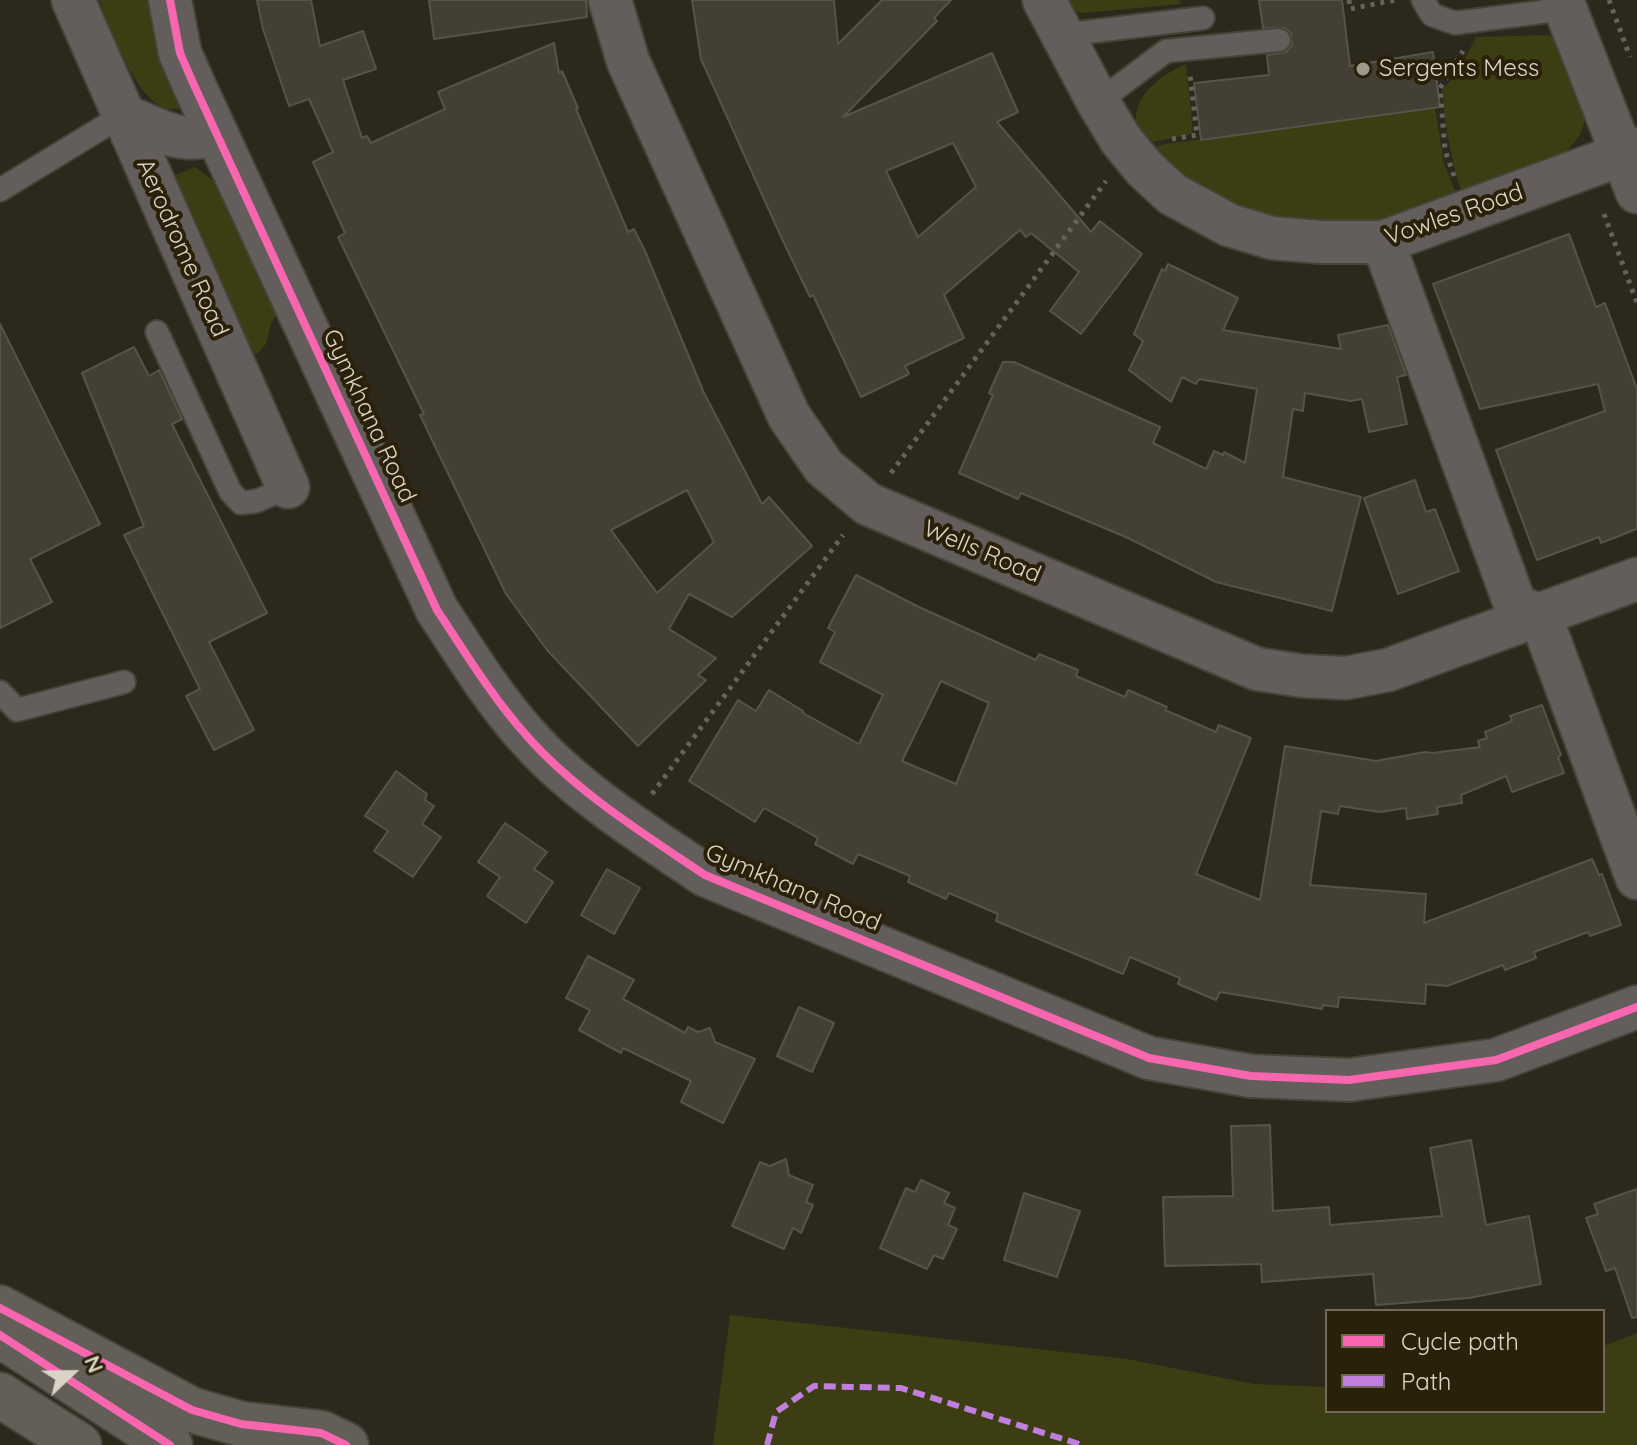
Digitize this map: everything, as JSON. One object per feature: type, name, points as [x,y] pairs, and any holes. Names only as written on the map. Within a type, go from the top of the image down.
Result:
[{"type":"main road","points":[[0,1308],[192,1410],[241,1424],[321,1433],[346,1445]]},
{"type":"main road","points":[[0,1335],[170,1445]]},
{"type":"main road","points":[[0,1395],[79,1445]]},
{"type":"street","name":"Gymkhana Road","points":[[170,0],[180,53],[437,610],[487,686],[527,737],[594,798],[632,825],[705,875],[1149,1058],[1251,1076],[1349,1080],[1496,1060],[1637,1007]]},
{"type":"street","name":"Wells Road","points":[[610,0],[628,61],[789,416],[824,467],[868,504],[1257,669],[1303,676],[1346,678],[1388,670],[1637,579]]},
{"type":"street","name":"Aerodrome Road","points":[[72,3],[288,487]]},
{"type":"street","points":[[1564,4],[1624,174]]},
{"type":"street","name":"Vowles Road","points":[[1053,18],[1098,102],[1131,152],[1172,194],[1229,225],[1272,238],[1383,242],[1465,212],[1624,174]]},
{"type":"street","points":[[123,115],[186,140],[203,138],[215,132]]},
{"type":"street","points":[[1383,242],[1516,607],[1540,615],[1637,878]]},
{"type":"lane","points":[[1423,0],[1432,15],[1455,23],[1564,4]]},
{"type":"lane","points":[[1053,18],[1203,18]]},
{"type":"lane","points":[[1098,102],[1166,51],[1279,40]]},
{"type":"lane","points":[[0,190],[123,115]]},
{"type":"lane","points":[[157,332],[230,491],[241,503],[257,501],[288,487]]},
{"type":"lane","points":[[0,692],[17,710],[124,682]]},
{"type":"path","points":[[1349,0],[1350,9],[1395,0]]},
{"type":"path","points":[[1609,0],[1632,64]]},
{"type":"path","points":[[889,475],[1106,180],[1131,152],[1160,141],[1197,135],[1187,49]]},
{"type":"path","points":[[1464,50],[1440,88],[1445,150],[1465,212]]},
{"type":"path","points":[[1624,174],[1637,303]]},
{"type":"path","points":[[882,470],[903,482]]},
{"type":"path","points":[[632,825],[646,801],[845,532],[836,523]]},
{"type":"shaded area","points":[[99,0],[159,0],[183,100],[179,108],[166,109],[153,101],[141,87],[119,49]]},
{"type":"shaded area","points":[[1062,0],[1180,0],[1181,4],[1082,13],[1067,8]]},
{"type":"shaded area","points":[[1548,35],[1556,39],[1581,93],[1585,108],[1583,127],[1574,143],[1541,167],[1463,196],[1449,144],[1442,90],[1458,73],[1476,37]]},
{"type":"shaded area","points":[[1186,64],[1193,131],[1189,135],[1146,143],[1136,122],[1140,101],[1153,85]]},
{"type":"shaded area","points":[[1435,108],[1444,163],[1458,199],[1375,223],[1306,223],[1247,209],[1192,184],[1168,168],[1148,149],[1165,144]]},
{"type":"shaded area","points":[[195,167],[230,193],[281,308],[271,323],[266,344],[257,354],[250,353],[174,176]]},
{"type":"shaded area","points":[[730,1315],[1127,1359],[1254,1384],[1325,1387],[1325,1413],[1605,1413],[1605,1345],[1637,1333],[1637,1445],[713,1445]]},
{"type":"building","points":[[257,0],[311,0],[320,46],[363,31],[376,69],[343,80],[362,138],[367,136],[371,143],[445,109],[438,92],[554,43],[559,73],[562,71],[628,232],[634,229],[645,251],[704,393],[762,504],[769,497],[812,546],[732,617],[689,594],[669,629],[716,658],[698,675],[706,680],[638,746],[547,650],[506,594],[420,415],[424,414],[338,237],[345,233],[313,162],[333,152],[309,99],[289,106],[263,29]],"holes":[[[687,490],[714,542],[657,593],[611,530]]]},
{"type":"building","points":[[429,0],[586,0],[587,17],[434,39]]},
{"type":"building","points":[[692,0],[834,0],[838,44],[882,0],[951,0],[934,18],[937,21],[843,117],[992,53],[1018,112],[997,122],[1091,232],[1100,221],[1142,254],[1081,334],[1050,311],[1079,272],[1031,233],[1026,237],[1020,230],[944,295],[964,338],[905,366],[909,374],[861,397],[813,295],[810,297],[782,239],[701,59]],"holes":[[[953,143],[976,187],[918,237],[886,171]]]},
{"type":"building","name":"Sergents Mess","points":[[1259,0],[1342,0],[1350,66],[1433,52],[1440,107],[1201,140],[1194,83],[1269,75],[1267,55],[1286,52],[1292,45],[1291,33],[1285,28],[1263,28]]},
{"type":"building","points":[[1569,234],[1596,307],[1605,303],[1637,389],[1637,529],[1601,543],[1599,537],[1537,560],[1496,450],[1605,411],[1598,384],[1480,409],[1433,284]]},
{"type":"building","points":[[1168,264],[1238,298],[1223,330],[1341,349],[1338,335],[1388,325],[1406,375],[1397,377],[1407,424],[1369,432],[1362,399],[1351,401],[1305,393],[1303,411],[1293,409],[1283,477],[1361,497],[1332,611],[1216,582],[1128,538],[1021,493],[1018,499],[959,473],[993,395],[989,393],[1003,362],[1014,362],[1160,427],[1153,443],[1206,469],[1214,451],[1223,455],[1224,452],[1245,463],[1257,389],[1199,379],[1196,384],[1182,377],[1171,402],[1129,370],[1143,341],[1134,334],[1162,269],[1165,271]]},
{"type":"building","points":[[0,324],[100,524],[30,559],[52,602],[0,628]]},
{"type":"building","points":[[134,347],[149,376],[159,370],[182,419],[172,424],[267,613],[209,642],[254,730],[214,750],[186,696],[200,689],[124,535],[144,526],[82,373]]},
{"type":"building","points":[[1415,480],[1426,512],[1435,509],[1459,571],[1398,594],[1364,498]]},
{"type":"building","points":[[856,575],[1036,660],[1039,654],[1078,670],[1076,676],[1125,697],[1128,690],[1216,732],[1219,725],[1251,738],[1196,874],[1260,900],[1285,746],[1376,761],[1480,747],[1478,741],[1487,738],[1485,732],[1512,721],[1510,716],[1542,705],[1561,755],[1558,757],[1564,773],[1512,792],[1506,776],[1461,795],[1462,803],[1437,807],[1438,814],[1407,819],[1406,808],[1380,812],[1340,806],[1338,814],[1321,811],[1310,885],[1426,894],[1424,923],[1592,859],[1599,875],[1602,874],[1621,925],[1590,936],[1588,932],[1534,952],[1536,958],[1505,970],[1503,965],[1447,986],[1426,984],[1425,1004],[1339,997],[1338,1007],[1323,1005],[1322,1009],[1220,992],[1216,1000],[1178,984],[1180,978],[1130,957],[1123,974],[996,921],[998,914],[949,893],[946,899],[908,882],[910,876],[858,854],[853,864],[815,844],[818,838],[764,808],[755,822],[689,781],[738,700],[756,711],[769,690],[859,744],[883,695],[820,662],[835,632],[828,628]],"holes":[[[941,681],[989,703],[956,784],[902,761]]]},
{"type":"building","points":[[396,771],[427,794],[425,800],[434,806],[422,824],[441,837],[413,877],[374,851],[388,831],[365,816]]},
{"type":"building","points":[[505,823],[547,852],[534,869],[553,882],[526,923],[487,896],[500,877],[478,862]]},
{"type":"building","points":[[607,869],[640,888],[614,934],[581,915]]},
{"type":"building","points":[[588,956],[634,980],[623,999],[685,1033],[688,1027],[698,1032],[710,1028],[715,1042],[755,1059],[723,1123],[681,1102],[691,1081],[623,1048],[621,1053],[579,1030],[590,1010],[566,998]]},
{"type":"building","points":[[799,1007],[834,1023],[812,1072],[777,1056]]},
{"type":"building","points":[[1270,1125],[1273,1211],[1329,1207],[1330,1225],[1442,1216],[1430,1148],[1471,1140],[1486,1225],[1529,1216],[1541,1284],[1469,1298],[1376,1305],[1373,1274],[1262,1282],[1261,1264],[1165,1266],[1163,1197],[1233,1196],[1231,1126]]},
{"type":"building","points":[[786,1159],[789,1175],[813,1185],[806,1202],[813,1205],[801,1233],[793,1228],[784,1249],[732,1226],[760,1162],[770,1166]]},
{"type":"building","points":[[921,1180],[949,1193],[944,1203],[955,1208],[948,1225],[957,1229],[943,1259],[934,1255],[927,1269],[880,1248],[906,1188],[915,1192]]},
{"type":"building","points":[[1637,1189],[1637,1317],[1632,1318],[1615,1268],[1606,1271],[1586,1218],[1598,1214],[1594,1204]]},
{"type":"building","points":[[1024,1193],[1080,1211],[1057,1277],[1004,1260]]},
{"type":"marked path","points":[[767,1445],[776,1412],[814,1386],[901,1388],[1082,1445]]},
{"type":"cycle path","points":[[170,0],[180,53],[194,85],[437,610],[490,690],[526,735],[566,775],[634,827],[705,875],[1149,1058],[1251,1076],[1349,1080],[1496,1060],[1637,1007]]},
{"type":"cycle path","points":[[0,1308],[192,1410],[241,1424],[321,1433],[346,1445]]},
{"type":"cycle path","points":[[0,1335],[170,1445]]},
{"type":"place","name":"Sergents Mess","points":[[1363,69]]}]
